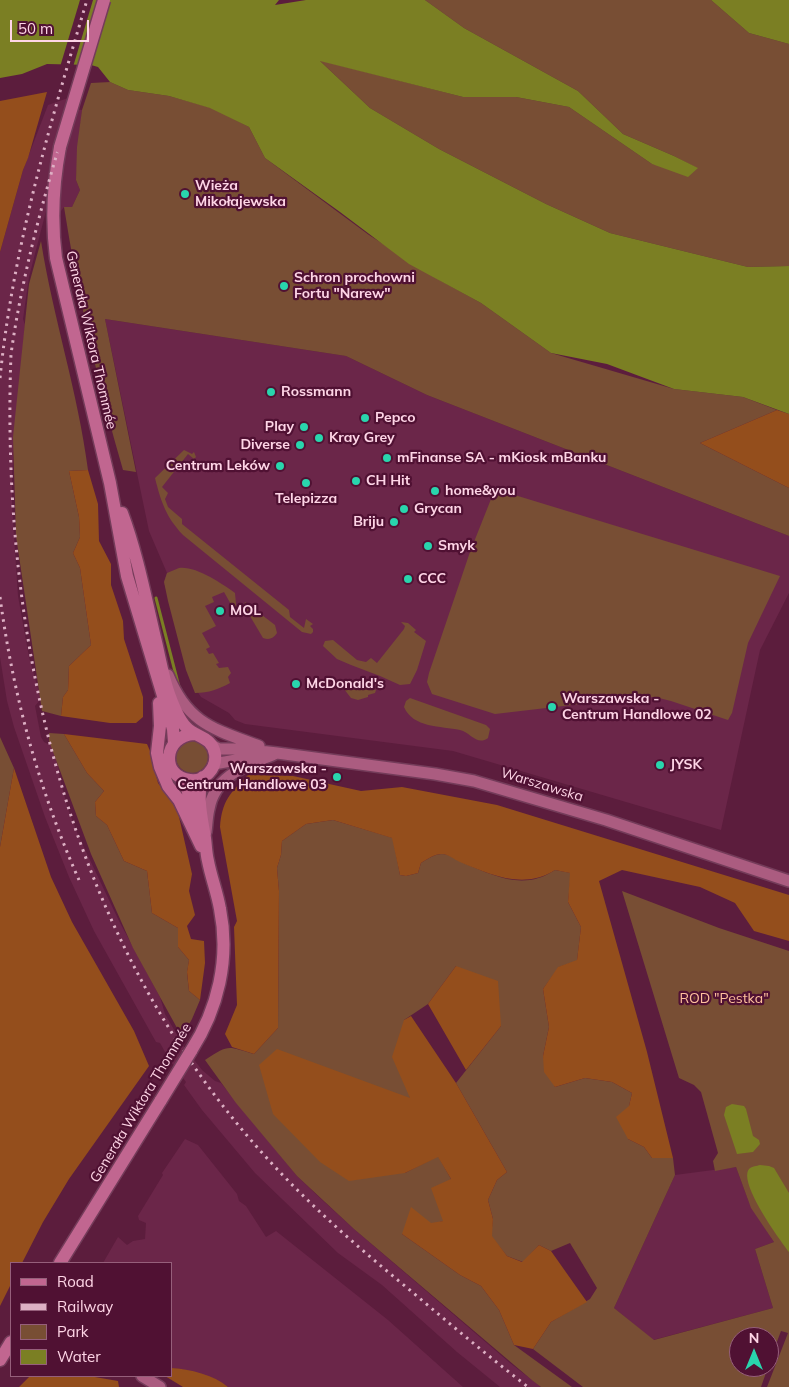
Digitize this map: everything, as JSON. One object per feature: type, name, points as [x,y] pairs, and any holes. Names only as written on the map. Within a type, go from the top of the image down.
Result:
[{"type":"main road","name":"Generała Wiktora Thommée","points":[[104,0],[60,147],[52,214],[54,249],[110,483],[127,576],[173,729],[174,742]]},
{"type":"main road","name":"Generała Wiktora Thommée","points":[[110,483],[125,521],[169,694],[185,727],[194,734]]},
{"type":"main road","points":[[159,658],[178,697],[201,722],[220,732],[277,753]]},
{"type":"main road","points":[[158,683],[160,726],[157,753],[160,768],[168,786],[179,800],[203,842]]},
{"type":"main road","points":[[194,734],[205,738],[213,746],[216,758],[208,774],[198,780],[185,779],[175,773],[169,762],[170,750],[174,742],[182,736],[194,734]]},
{"type":"main road","name":"Warszawska","points":[[213,746],[277,753],[474,781],[606,820],[789,881]]},
{"type":"main road","points":[[203,842],[209,808],[218,787],[229,775],[237,770],[277,753]]},
{"type":"main road","name":"Warszawska","points":[[214,764],[277,753]]},
{"type":"main road","name":"Generała Wiktora Thommée","points":[[203,778],[200,786],[203,842]]},
{"type":"main road","name":"Generała Wiktora Thommée","points":[[61,1262],[192,1051],[209,1018],[222,972],[223,949],[220,910],[185,779]]},
{"type":"main road","points":[[0,1360],[10,1344]]},
{"type":"main road","points":[[145,1377],[160,1387]]},
{"type":"shaded area","points":[[47,92],[23,170],[0,252],[0,101]]},
{"type":"shaded area","points":[[71,97],[76,109],[82,110],[76,180],[80,190],[72,207],[64,207],[61,211],[46,211],[29,277],[23,319],[25,325],[12,473],[12,505],[18,596],[29,657],[41,699],[35,706],[41,737],[48,744],[55,743],[60,779],[68,809],[79,837],[119,921],[160,997],[165,1014],[184,1047],[202,1070],[215,1081],[221,1083],[297,1176],[319,1197],[510,1363],[541,1387],[500,1387],[457,1352],[382,1285],[338,1253],[255,1173],[202,1110],[184,1085],[186,1082],[160,1043],[156,1042],[94,931],[69,877],[45,817],[14,727],[7,701],[0,657],[0,252],[23,170],[48,105]]},
{"type":"shaded area","points":[[105,319],[346,356],[427,395],[789,536],[789,593],[760,650],[721,830],[453,751],[245,724],[235,720],[229,713],[201,697],[191,682],[164,582],[167,573],[149,531]]},
{"type":"shaded area","points":[[777,410],[789,414],[789,488],[700,443]]},
{"type":"shaded area","points":[[88,470],[98,504],[99,541],[111,564],[111,585],[123,621],[124,639],[143,697],[143,717],[136,723],[110,723],[61,716],[63,697],[68,690],[69,666],[91,645],[80,568],[73,553],[80,537],[79,517],[69,471]]},
{"type":"shaded area","points":[[64,734],[147,744],[158,783],[177,808],[192,874],[189,891],[195,915],[187,926],[191,939],[204,941],[205,963],[200,1000],[189,991],[187,972],[189,960],[178,947],[178,928],[152,913],[147,871],[124,861],[107,825],[96,816],[95,802],[104,791],[87,773]]},
{"type":"shaded area","points":[[14,768],[51,877],[72,922],[134,1031],[149,1066],[69,1179],[43,1222],[23,1262],[10,1262],[10,1286],[0,1306],[0,847]]},
{"type":"shaded area","points":[[248,775],[293,776],[361,791],[402,787],[497,805],[789,895],[789,941],[754,931],[735,903],[700,887],[622,870],[599,881],[647,1052],[673,1158],[652,1158],[644,1147],[628,1139],[616,1117],[629,1106],[632,1093],[612,1082],[585,1078],[555,1087],[544,1072],[543,1056],[549,1027],[543,989],[558,967],[577,960],[581,927],[568,902],[570,873],[555,870],[543,876],[519,880],[484,872],[442,854],[428,858],[421,863],[418,873],[406,876],[400,875],[392,838],[333,820],[306,824],[282,841],[281,855],[277,868],[279,891],[278,1028],[254,1054],[232,1047],[225,1034],[237,1005],[234,927],[237,921],[220,827],[223,810],[228,798]]},
{"type":"shaded area","points":[[456,966],[498,981],[501,1026],[466,1070],[428,1004]]},
{"type":"shaded area","points":[[411,1016],[456,1083],[507,1172],[497,1180],[488,1200],[493,1219],[492,1236],[507,1256],[522,1262],[539,1245],[551,1251],[587,1302],[551,1322],[533,1349],[514,1345],[499,1310],[481,1286],[460,1275],[402,1234],[411,1207],[431,1223],[443,1221],[431,1188],[451,1179],[438,1157],[405,1173],[349,1181],[320,1162],[273,1114],[259,1065],[277,1049],[410,1098],[392,1057],[404,1020]]},
{"type":"shaded area","points":[[185,1139],[198,1145],[237,1194],[239,1201],[246,1206],[266,1237],[276,1231],[388,1320],[463,1387],[228,1387],[215,1379],[172,1368],[172,1262],[104,1262],[118,1237],[127,1245],[133,1241],[145,1239],[146,1223],[139,1220],[138,1216],[163,1175],[162,1173]]},
{"type":"shaded area","points":[[736,1167],[749,1202],[774,1242],[755,1249],[773,1308],[653,1340],[614,1308],[675,1175]]},
{"type":"shaded area","points":[[172,1368],[201,1373],[216,1379],[228,1387],[183,1387],[167,1377],[172,1377]]},
{"type":"shaded area","points":[[29,1377],[95,1377],[118,1381],[119,1387],[19,1387]]},
{"type":"green space","points":[[425,0],[711,0],[749,33],[789,44],[789,266],[748,267],[610,233],[546,204],[439,149],[370,108],[319,60],[463,97],[516,97],[569,107],[652,164],[697,168],[623,134],[578,91],[464,28]]},
{"type":"green space","points":[[110,82],[128,90],[169,96],[212,108],[249,127],[265,158],[369,235],[441,281],[481,303],[551,353],[674,389],[743,397],[777,410],[700,443],[789,488],[789,536],[427,395],[346,356],[105,319],[136,472],[123,470],[89,340],[64,207],[72,207],[80,190],[76,180],[77,147],[82,110],[91,83]]},
{"type":"green space","points":[[41,241],[84,441],[88,470],[69,471],[79,517],[80,537],[73,553],[80,568],[91,645],[69,666],[68,690],[63,697],[61,716],[42,711],[16,536],[13,437],[29,284]]},
{"type":"green space","points":[[184,450],[192,454],[194,452],[196,457],[194,459],[188,454],[162,487],[168,493],[165,499],[168,507],[182,519],[182,524],[289,610],[290,617],[304,628],[306,619],[313,624],[310,626],[313,629],[311,634],[302,632],[183,535],[172,522],[162,502],[155,478]]},
{"type":"green space","points":[[495,489],[780,576],[748,643],[732,713],[728,720],[655,697],[495,714],[432,694],[427,682],[429,673],[470,552]]},
{"type":"green space","points":[[179,568],[200,572],[235,593],[237,615],[224,592],[212,597],[214,602],[205,606],[216,626],[202,633],[210,647],[206,649],[209,654],[213,653],[219,663],[216,664],[219,668],[228,667],[231,673],[228,677],[230,683],[218,689],[195,693],[186,670],[164,582],[167,573]]},
{"type":"green space","points":[[245,602],[275,625],[277,633],[274,637],[269,639],[263,638],[244,606]]},
{"type":"green space","points":[[401,622],[408,623],[416,630],[414,632],[426,641],[417,670],[410,684],[400,685],[337,659],[323,646],[325,641],[333,640],[357,660],[366,662],[371,658],[377,663],[404,629],[405,626]]},
{"type":"green space","points":[[344,680],[376,690],[375,693],[358,700],[351,698],[344,689]]},
{"type":"green space","points":[[410,698],[486,725],[490,729],[488,738],[481,741],[477,740],[460,730],[436,727],[414,719],[404,707],[406,701]]},
{"type":"green space","points":[[49,733],[64,734],[87,773],[104,791],[95,802],[96,816],[107,825],[124,861],[147,871],[152,913],[178,928],[178,947],[189,960],[187,973],[189,991],[200,1000],[182,1037],[133,948],[91,854],[49,741]]},
{"type":"green space","points":[[0,737],[14,768],[0,847]]},
{"type":"green space","points":[[192,741],[198,742],[203,746],[207,751],[207,763],[203,768],[198,772],[192,773],[186,772],[181,768],[177,763],[176,757],[177,751],[181,746],[186,742]]},
{"type":"green space","name":"ROD \"Pestka\"","points":[[333,820],[393,838],[400,875],[406,876],[418,873],[421,863],[428,858],[442,854],[487,873],[509,879],[532,880],[555,870],[571,873],[568,902],[581,927],[577,961],[559,967],[543,989],[549,1027],[543,1056],[555,1087],[585,1078],[612,1082],[632,1093],[629,1106],[628,1139],[644,1147],[652,1158],[673,1158],[675,1175],[614,1308],[654,1340],[773,1308],[755,1249],[774,1242],[751,1208],[736,1167],[715,1171],[713,1161],[718,1153],[701,1092],[694,1085],[679,1078],[622,891],[719,928],[789,951],[789,1387],[767,1387],[771,1377],[779,1377],[779,1356],[788,1333],[781,1331],[779,1336],[779,1327],[729,1327],[729,1377],[764,1377],[761,1387],[583,1387],[533,1349],[551,1322],[590,1299],[597,1288],[570,1243],[551,1251],[539,1245],[523,1262],[507,1256],[491,1236],[493,1219],[488,1200],[497,1180],[507,1172],[456,1083],[501,1026],[456,966],[428,1004],[404,1020],[410,1098],[405,1173],[438,1156],[451,1179],[443,1221],[402,1234],[460,1275],[481,1286],[499,1310],[514,1345],[572,1387],[541,1387],[533,1381],[354,1229],[297,1176],[236,1103],[205,1060],[219,1051],[228,1048],[254,1054],[278,1028],[279,891],[277,868],[281,855],[282,841],[306,824]]},
{"type":"water","points":[[0,0],[279,0],[275,5],[306,0],[425,0],[464,28],[578,91],[623,134],[698,168],[688,177],[652,164],[569,107],[516,97],[463,97],[320,61],[370,108],[439,149],[546,204],[610,233],[748,267],[789,266],[789,414],[743,397],[674,389],[607,364],[551,353],[481,303],[409,264],[265,158],[249,127],[210,108],[169,96],[128,90],[110,82],[98,67],[91,65],[47,64],[22,74],[0,78]]},
{"type":"water","points":[[711,0],[789,0],[789,44],[749,33]]},
{"type":"water","points":[[732,1104],[744,1106],[746,1109],[753,1136],[759,1140],[760,1144],[753,1152],[737,1154],[724,1115],[726,1107]]},
{"type":"water","points":[[760,1165],[774,1168],[789,1193],[789,1252],[761,1211],[749,1186],[747,1176],[749,1169]]},
{"type":"pier","points":[[80,0],[93,0],[73,67],[60,67]]},
{"type":"waterway","points":[[156,598],[179,687]]},
{"type":"railway","points":[[0,378],[6,330],[23,234],[34,187],[87,0]]},
{"type":"railway","points":[[104,0],[39,219],[18,309],[11,354],[11,463],[19,571],[35,678],[61,783],[96,884],[142,981],[198,1072],[265,1156],[318,1210],[354,1243],[469,1340],[528,1387]]},
{"type":"railway","points":[[0,597],[12,670],[29,742],[52,812],[79,880]]},
{"type":"place","name":"Wieża Mikołajewska","points":[[185,194]]},
{"type":"place","name":"Schron prochowni Fortu \"Narew\"","points":[[284,286]]},
{"type":"place","name":"Rossmann","points":[[271,392]]},
{"type":"place","name":"Pepco","points":[[365,418]]},
{"type":"place","name":"Play","points":[[304,427]]},
{"type":"place","name":"Kray Grey","points":[[319,438]]},
{"type":"place","name":"Diverse","points":[[300,445]]},
{"type":"place","name":"mFinanse SA - mKiosk mBanku","points":[[387,458]]},
{"type":"place","name":"Centrum Leków","points":[[280,466]]},
{"type":"place","name":"CH Hit","points":[[356,481]]},
{"type":"place","name":"Telepizza","points":[[306,483]]},
{"type":"place","name":"home&you","points":[[435,491]]},
{"type":"place","name":"Grycan","points":[[404,509]]},
{"type":"place","name":"Briju","points":[[394,522]]},
{"type":"place","name":"Smyk","points":[[428,546]]},
{"type":"place","name":"CCC","points":[[408,579]]},
{"type":"place","name":"MOL","points":[[220,611]]},
{"type":"place","name":"McDonald's","points":[[296,684]]},
{"type":"place","name":"Warszawska - Centrum Handlowe 02","points":[[552,707]]},
{"type":"place","name":"JYSK","points":[[660,765]]},
{"type":"place","name":"Warszawska - Centrum Handlowe 03","points":[[337,777]]}]
